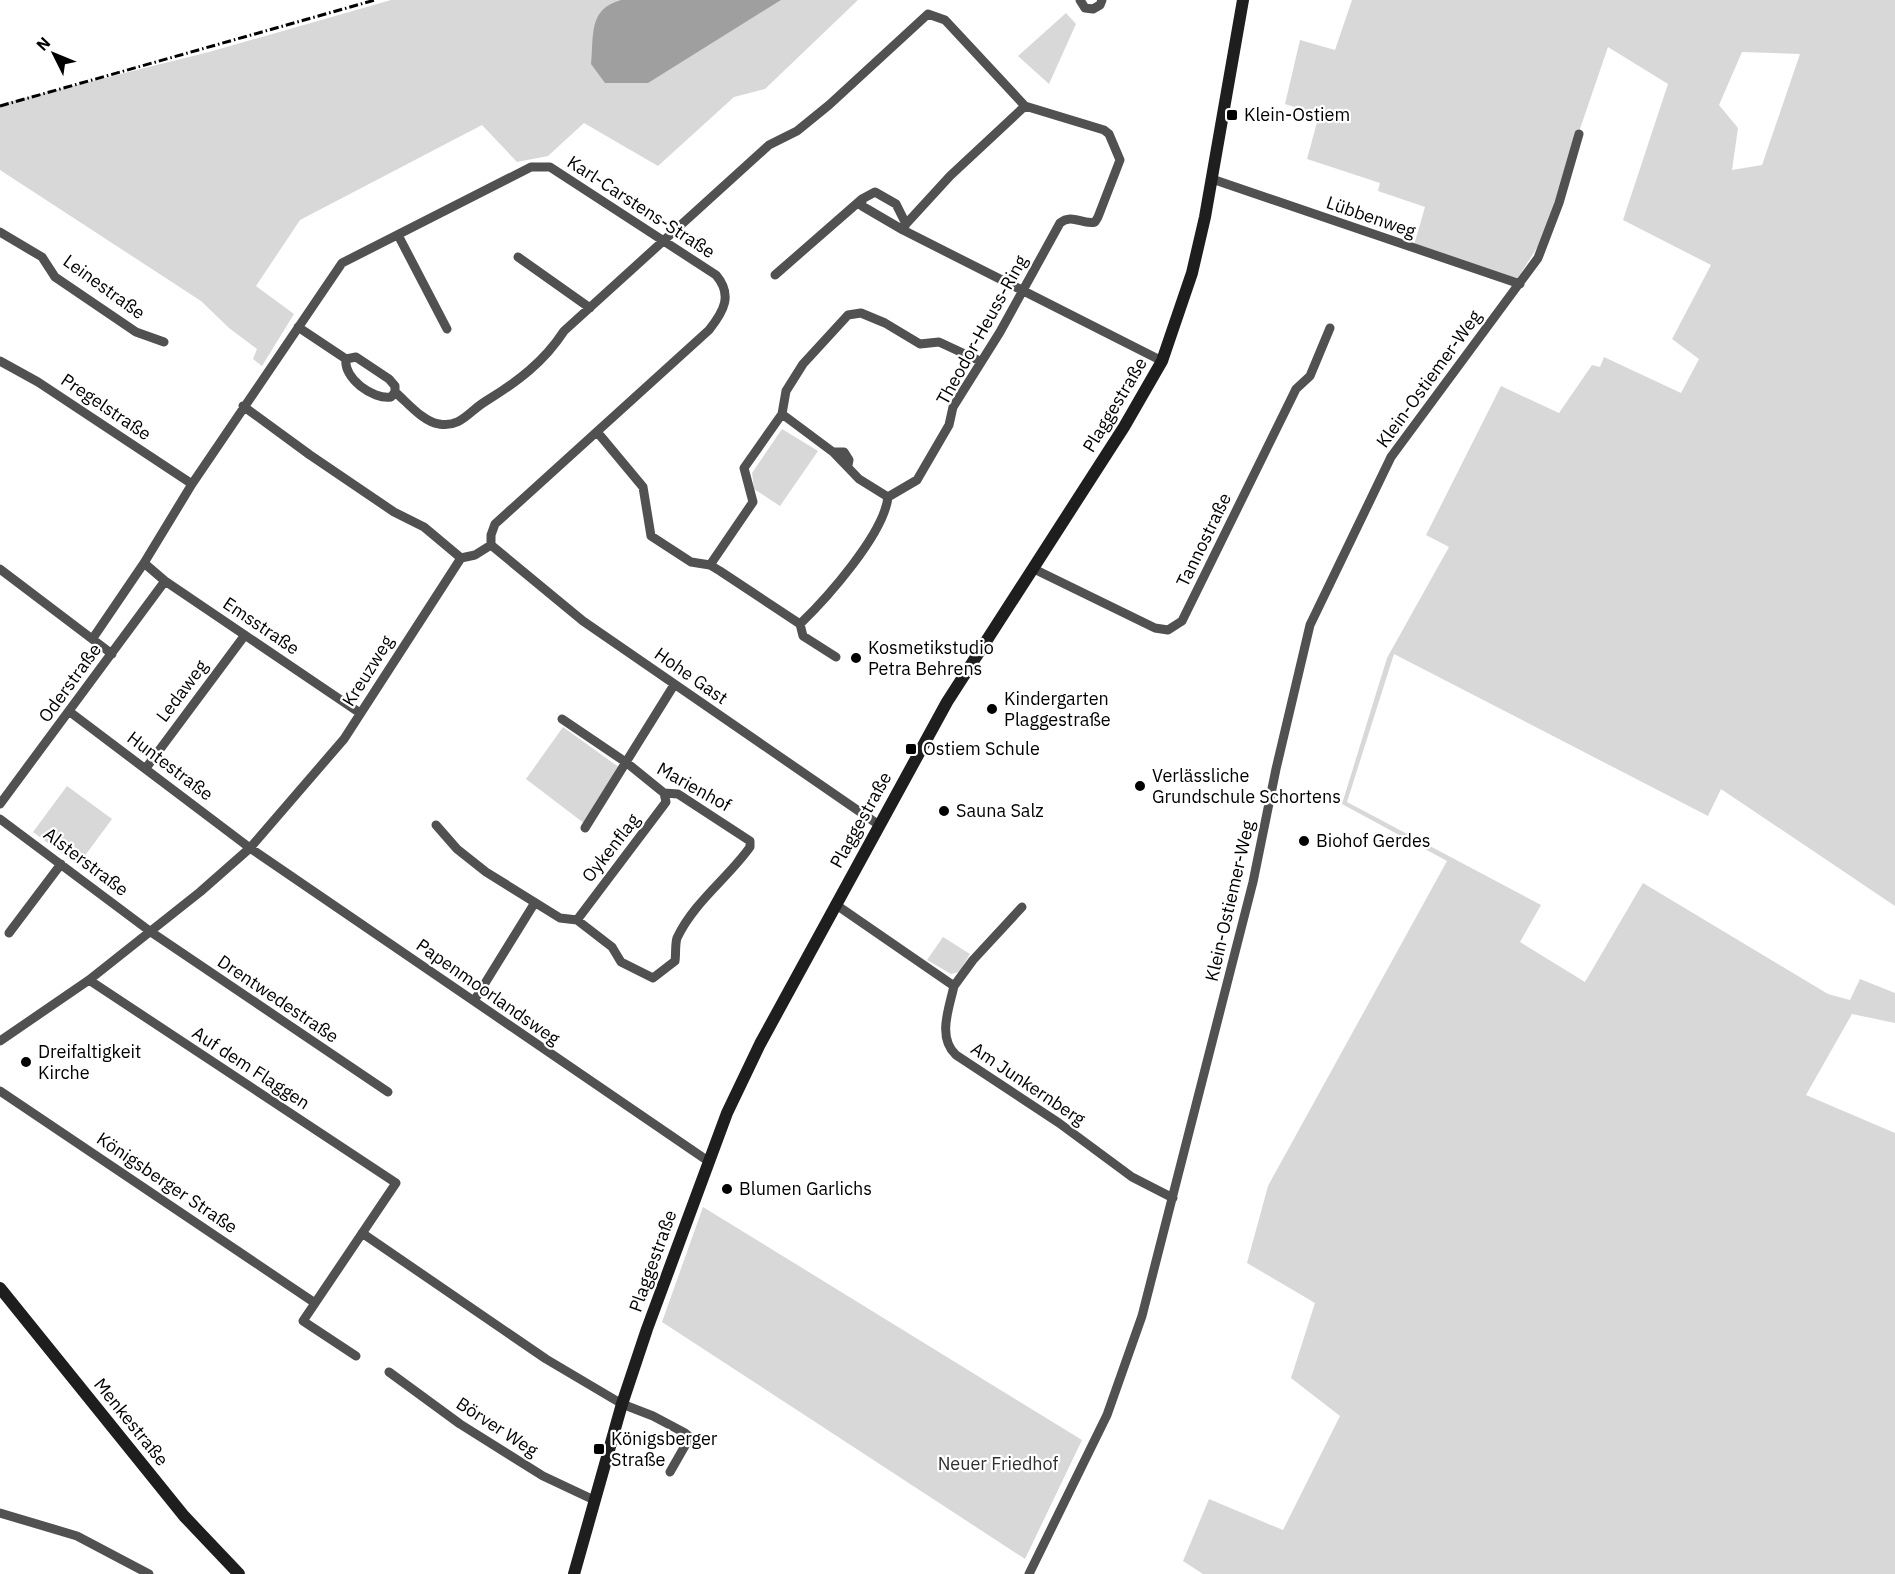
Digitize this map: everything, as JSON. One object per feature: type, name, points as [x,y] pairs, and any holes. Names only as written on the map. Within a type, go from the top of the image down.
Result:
[{"type":"street","points":[[1080,0],[1085,8],[1093,9],[1100,5],[1102,0]]},
{"type":"street","name":"Plaggestraße","points":[[574,1574],[621,1404],[708,1161],[727,1113],[760,1044],[947,702],[1124,427],[1162,361],[1192,273],[1212,180],[1243,0]]},
{"type":"street","points":[[394,392],[426,419],[436,424],[452,426],[519,381],[554,346],[564,331],[769,145],[797,131],[829,105],[922,17],[928,14],[945,20],[1025,106],[950,176],[904,227]]},
{"type":"street","name":"Theodor-Heuss-Ring","points":[[888,497],[917,480],[949,425],[953,407],[1000,332],[1060,223],[1065,218],[1095,222],[1120,159],[1109,134],[1104,130],[1025,106]]},
{"type":"street","name":"Klein-Ostiemer-Weg","points":[[1029,1574],[1107,1415],[1142,1316],[1254,882],[1276,769],[1311,625],[1391,457],[1538,258],[1559,203],[1579,134]]},
{"type":"street","name":"Karl-Carstens-Straße","points":[[243,406],[342,263],[531,167],[550,167],[716,275],[724,285],[727,294],[723,312],[709,330],[598,434]]},
{"type":"street","name":"Lübbenweg","points":[[1212,180],[1520,285]]},
{"type":"street","points":[[775,275],[862,199],[874,192],[888,198],[903,212],[904,227]]},
{"type":"street","points":[[862,199],[862,206],[1162,361]]},
{"type":"street","name":"Leinestraße","points":[[0,232],[42,257],[55,277],[136,332],[164,342]]},
{"type":"street","points":[[398,235],[447,329]]},
{"type":"street","points":[[518,257],[590,308]]},
{"type":"street","points":[[710,565],[753,502],[744,468],[782,414],[786,391],[803,364],[848,315],[861,314],[885,323],[920,344],[939,342],[980,361]]},
{"type":"street","points":[[298,327],[346,359],[356,357],[389,379],[395,386],[391,397],[382,398],[375,395],[351,377],[346,370],[346,359]]},
{"type":"street","name":"Tannostraße","points":[[1034,569],[1155,628],[1168,630],[1182,621],[1296,389],[1310,376],[1330,328]]},
{"type":"street","name":"Pregelstraße","points":[[0,361],[38,382],[192,484]]},
{"type":"street","points":[[243,406],[394,512],[424,527],[461,558],[475,555],[491,545],[490,535],[495,524],[598,434],[643,487],[651,536],[691,562],[710,565],[800,624],[803,636],[836,657]]},
{"type":"street","name":"Oderstraße","points":[[93,638],[144,563],[243,406]]},
{"type":"street","points":[[782,414],[833,452],[859,479],[888,497],[886,512],[851,566],[827,593],[817,609],[800,624]]},
{"type":"street","name":"Hohe Gast","points":[[491,545],[583,621],[879,825]]},
{"type":"street","name":"Kreuzweg","points":[[0,1041],[89,980],[151,932],[250,848],[344,740],[461,558]]},
{"type":"street","name":"Emsstraße","points":[[144,563],[165,581],[360,713]]},
{"type":"street","points":[[0,568],[112,654]]},
{"type":"street","name":"Oderstraße","points":[[0,804],[165,581]]},
{"type":"street","name":"Ledaweg","points":[[146,768],[245,634]]},
{"type":"street","points":[[585,828],[674,685]]},
{"type":"street","name":"Huntestraße","points":[[70,712],[250,848]]},
{"type":"street","name":"Marienhof","points":[[436,825],[457,849],[534,904],[560,918],[577,921],[612,947],[621,962],[653,978],[675,961],[676,940],[704,898],[732,872],[750,847],[746,836],[678,794],[664,794],[627,763],[562,719]]},
{"type":"street","name":"Oykenflag","points":[[577,921],[625,853],[666,802],[664,794]]},
{"type":"street","name":"Alsterstraße","points":[[0,819],[151,932]]},
{"type":"street","name":"Papenmoorlandsweg","points":[[250,848],[708,1161]]},
{"type":"street","points":[[9,933],[61,864]]},
{"type":"street","points":[[474,1001],[534,904]]},
{"type":"street","points":[[836,904],[954,986],[973,960],[1022,908]]},
{"type":"street","name":"Drentwedestraße","points":[[151,932],[388,1092]]},
{"type":"street","name":"Auf dem Flaggen","points":[[89,980],[396,1183],[362,1233]]},
{"type":"street","name":"Am Junkernberg","points":[[954,986],[944,1037],[948,1047],[1132,1177],[1173,1198]]},
{"type":"street","name":"Königsberger Straße","points":[[0,1091],[315,1303]]},
{"type":"street","points":[[356,1356],[303,1321],[362,1233],[546,1359],[621,1404],[653,1416],[690,1437],[670,1472]]},
{"type":"street","name":"Menkestraße","points":[[0,1288],[184,1516],[239,1574]]},
{"type":"street","name":"Börver Weg","points":[[389,1372],[459,1424],[543,1476],[594,1500]]},
{"type":"street","points":[[0,1513],[77,1536],[149,1574]]},
{"type":"green space","points":[[391,0],[858,0],[765,89],[734,97],[658,166],[584,123],[548,156],[517,162],[482,125],[300,220],[256,286],[294,314],[262,366],[253,359],[257,349],[229,328],[201,301],[0,170],[0,104],[209,52]]},
{"type":"green space","points":[[1352,0],[1895,0],[1895,906],[1721,789],[1708,816],[1394,654],[1347,802],[1541,905],[1520,942],[1585,982],[1643,883],[1828,994],[1850,1000],[1860,979],[1895,993],[1895,1023],[1852,1014],[1806,1095],[1895,1133],[1895,1574],[1203,1574],[1183,1561],[1209,1499],[1283,1530],[1340,1416],[1291,1378],[1315,1303],[1247,1263],[1268,1186],[1447,861],[1342,804],[1387,658],[1449,547],[1426,535],[1501,386],[1559,413],[1592,365],[1600,367],[1604,357],[1681,393],[1699,359],[1672,339],[1711,265],[1623,220],[1668,84],[1608,47],[1542,240],[1517,279],[1414,245],[1425,207],[1378,191],[1380,183],[1307,159],[1319,115],[1285,104],[1300,40],[1335,50]],"holes":[[[1742,52],[1800,54],[1762,165],[1732,170],[1738,128],[1719,105]]]},
{"type":"green space","points":[[1066,13],[1076,24],[1049,84],[1018,56]]},
{"type":"green space","points":[[782,429],[818,451],[780,506],[754,489],[752,473]]},
{"type":"green space","points":[[563,727],[620,768],[585,824],[526,779]]},
{"type":"green space","points":[[67,786],[112,819],[78,865],[33,832]]},
{"type":"green space","points":[[943,937],[970,954],[959,972],[951,974],[927,960]]},
{"type":"green space","name":"Neuer Friedhof","points":[[703,1207],[1082,1440],[1025,1559],[662,1322]]},
{"type":"shaded area","points":[[621,0],[781,0],[648,83],[605,83],[591,64],[593,33],[603,10],[610,4]]},
{"type":"railway","points":[[0,106],[375,0]]},
{"type":"place","name":"Klein-Ostiem","points":[[1232,115]]},
{"type":"place","name":"Kosmetikstudio Petra Behrens","points":[[856,658]]},
{"type":"place","name":"Kindergarten Plaggestraße","points":[[992,709]]},
{"type":"place","name":"Ostiem Schule","points":[[911,749]]},
{"type":"place","name":"Verlässliche Grundschule Schortens","points":[[1140,786]]},
{"type":"place","name":"Sauna Salz","points":[[944,811]]},
{"type":"place","name":"Biohof Gerdes","points":[[1304,841]]},
{"type":"place","name":"Dreifaltigkeit Kirche","points":[[26,1062]]},
{"type":"place","name":"Blumen Garlichs","points":[[727,1189]]},
{"type":"place","name":"Königsberger Straße","points":[[599,1449]]}]
